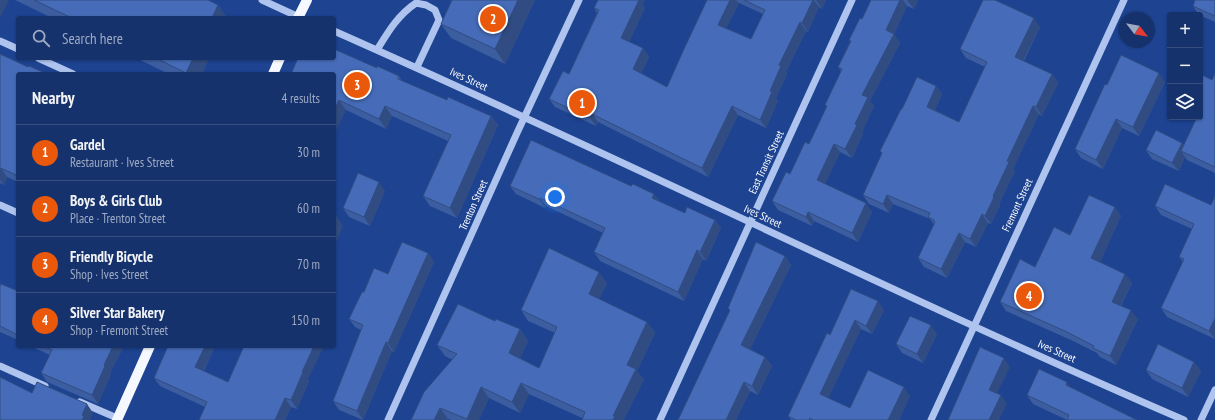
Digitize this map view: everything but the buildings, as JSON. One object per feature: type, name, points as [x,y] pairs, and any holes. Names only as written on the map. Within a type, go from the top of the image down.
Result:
[{"type":"main road","points":[[301,16],[307,0]]},
{"type":"main road","points":[[274,72],[279,60]]},
{"type":"main road","points":[[117,419],[149,348]]},
{"type":"street","points":[[262,0],[296,16]]},
{"type":"street","name":"Trenton Street","points":[[388,420],[580,0]]},
{"type":"street","name":"East Transit Street","points":[[660,420],[852,0]]},
{"type":"street","name":"Fremont Street","points":[[931,420],[1124,0]]},
{"type":"street","points":[[377,50],[390,27],[406,10],[416,3],[426,5],[435,10],[439,20],[416,67]]},
{"type":"street","name":"Ives Street","points":[[336,32],[416,67],[974,326],[1184,420]]},
{"type":"street","points":[[0,41],[16,48]]},
{"type":"street","points":[[42,60],[69,72]]},
{"type":"street","points":[[0,204],[16,212]]},
{"type":"street","points":[[0,366],[49,388]]},
{"type":"street","points":[[1201,420],[1215,390]]},
{"type":"street","points":[[70,397],[117,419]]},
{"type":"place","name":"Boys & Girls Club","points":[[493,19]]},
{"type":"place","name":"Friendly Bicycle","points":[[357,85]]},
{"type":"place","name":"Gardel","points":[[582,103]]},
{"type":"place","name":"Silver Star Bakery","points":[[1029,296]]}]
